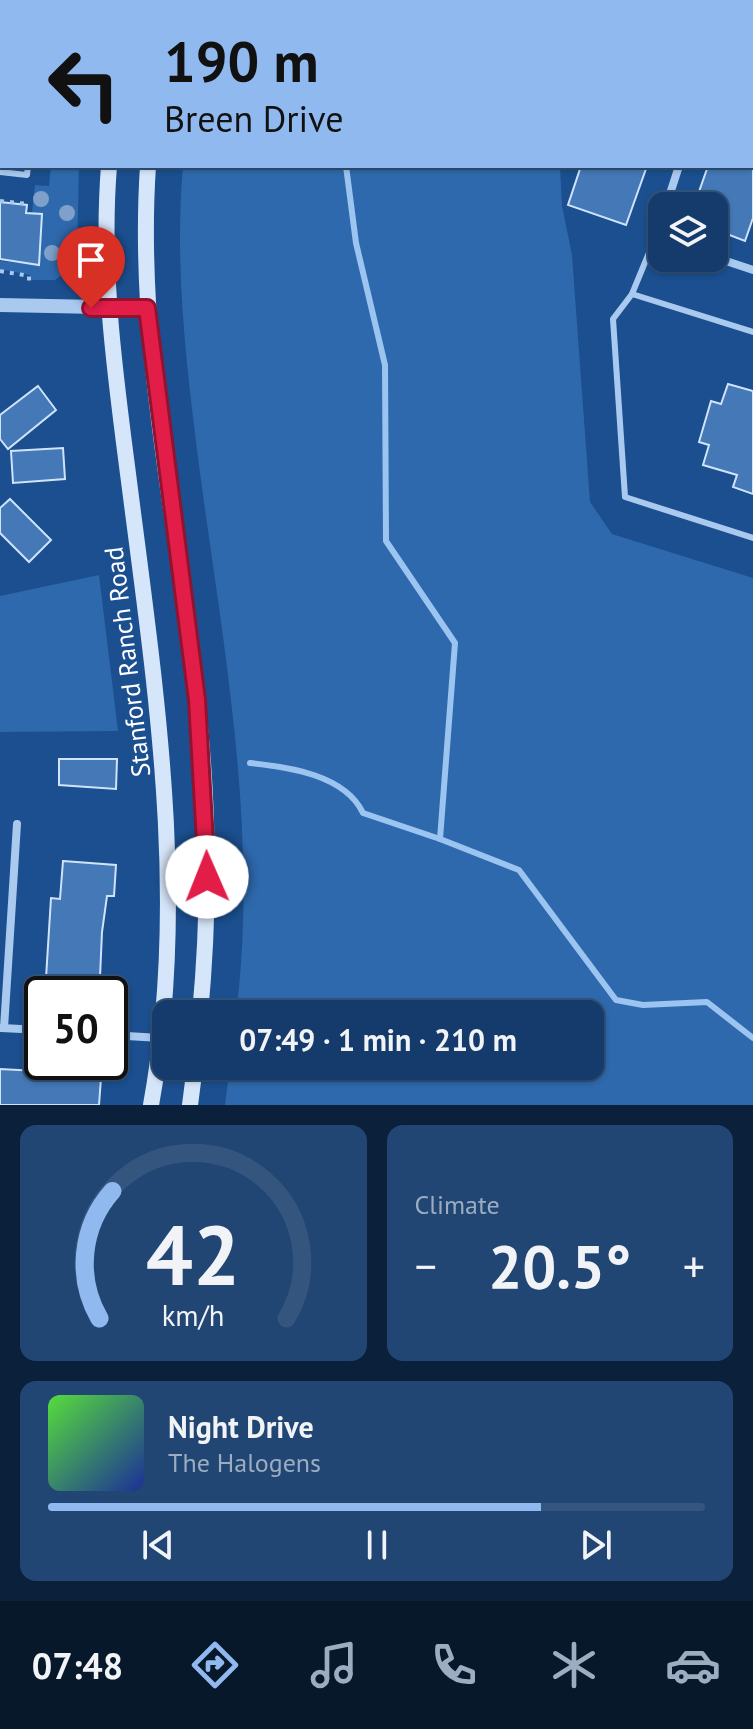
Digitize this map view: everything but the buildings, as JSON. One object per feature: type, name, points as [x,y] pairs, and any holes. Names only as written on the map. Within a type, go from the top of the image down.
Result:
[{"type":"main road","name":"Stanford Ranch Road","points":[[109,168],[108,308],[165,768],[168,918],[163,1000]]},
{"type":"main road","points":[[148,168],[147,308],[203,763],[207,877],[201,1000]]},
{"type":"main road","name":"Stanford Ranch Road","points":[[151,1105],[154,1080]]},
{"type":"main road","points":[[190,1105],[193,1080]]},
{"type":"street","points":[[671,192],[678,168]]},
{"type":"street","points":[[728,262],[753,270]]},
{"type":"street","points":[[0,305],[147,308]]},
{"type":"street","points":[[17,824],[2,1028],[24,1029]]},
{"type":"street","points":[[128,1036],[152,1038]]},
{"type":"lane","points":[[0,172],[27,175],[28,168]]},
{"type":"lane","points":[[648,261],[632,294],[613,319],[625,497],[753,538]]},
{"type":"lane","points":[[632,294],[753,332]]},
{"type":"path","points":[[0,201],[28,204]]},
{"type":"path","points":[[0,271],[29,276],[29,281]]},
{"type":"shaded area","points":[[51,168],[79,168],[75,265],[55,280],[31,280],[30,275],[0,269],[0,261],[39,265],[41,214],[32,213],[35,185],[49,186]]},
{"type":"shaded area","points":[[183,168],[560,168],[562,206],[572,255],[590,502],[612,534],[753,578],[753,1105],[225,1105],[228,1080],[604,1080],[604,1000],[237,1000],[243,879],[236,743],[187,358],[180,243]]},
{"type":"shaded area","points":[[99,575],[118,731],[0,732],[0,596]]},
{"type":"waterway","points":[[346,168],[356,243],[385,365],[386,541],[455,643],[440,839],[519,870],[616,1000],[643,1005],[707,1002],[753,1038]]},
{"type":"waterway","points":[[250,763],[314,775],[343,790],[355,800],[363,813],[440,839]]},
{"type":"route","points":[[91,308],[147,308],[197,700],[205,794],[207,877]]}]
